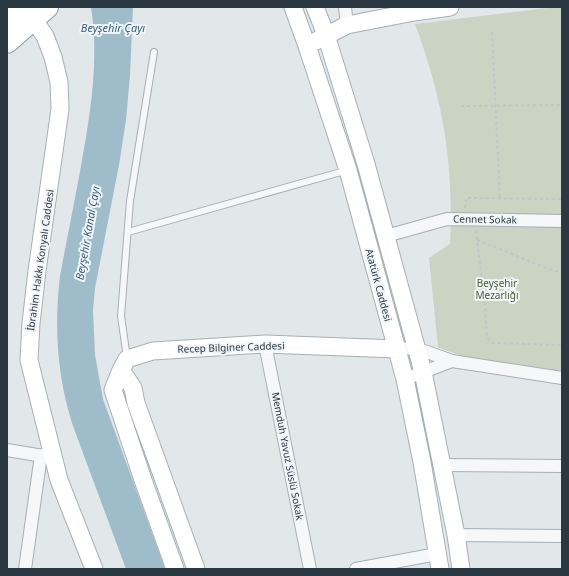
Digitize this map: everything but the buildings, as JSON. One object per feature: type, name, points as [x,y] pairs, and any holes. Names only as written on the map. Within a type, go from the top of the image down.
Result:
[{"type":"highway","points":[[7,18],[33,11]]},
{"type":"highway","points":[[7,42],[33,11]]},
{"type":"street","name":"Atatürk Caddesi","points":[[293,7],[348,170],[405,379],[422,462],[439,561]]},
{"type":"street","name":"Atatürk Caddesi","points":[[315,7],[326,35],[366,164],[423,372],[456,535],[461,569]]},
{"type":"street","points":[[345,7],[348,25]]},
{"type":"street","points":[[307,46],[348,25],[414,12],[450,7]]},
{"type":"street","name":"İbrahim Hakkı Konyalı Caddesi","points":[[33,11],[53,57],[59,82],[60,109],[37,271],[31,323],[29,360],[47,456],[59,480],[94,569]]},
{"type":"street","name":"Cennet Sokak","points":[[386,236],[447,219],[562,221]]},
{"type":"street","name":"Recep Bilginer Caddesi","points":[[124,365],[154,351],[265,344],[397,349]]},
{"type":"street","name":"Memduh Yavuz Süslü Sokak","points":[[265,344],[310,569]]},
{"type":"street","points":[[397,349],[416,348],[452,361],[562,378]]},
{"type":"street","points":[[405,379],[452,361]]},
{"type":"street","points":[[124,365],[113,390],[175,569]]},
{"type":"street","points":[[124,365],[196,569]]},
{"type":"street","points":[[7,450],[47,456],[24,569]]},
{"type":"street","points":[[442,465],[562,466]]},
{"type":"street","points":[[456,535],[562,536]]},
{"type":"street","points":[[356,569],[439,561]]},
{"type":"lane","points":[[124,365],[120,316],[130,201],[154,52]]},
{"type":"lane","points":[[128,232],[348,170]]},
{"type":"path","points":[[492,32],[500,199]]},
{"type":"path","points":[[462,106],[562,105]]},
{"type":"path","points":[[562,199],[466,198],[469,219],[477,240],[485,305],[487,338],[493,343],[562,345]]},
{"type":"path","points":[[477,240],[562,273]]},
{"type":"green space","name":"Beyşehir Mezarlığı","points":[[562,7],[562,370],[530,370],[483,362],[438,347],[429,258],[450,244],[450,186],[448,159],[439,106],[433,79],[415,24]]},
{"type":"water","name":"Beyşehir Çayı","points":[[91,7],[133,7],[130,75],[126,120],[119,165],[95,288],[93,310],[95,355],[103,399],[165,569],[126,569],[73,426],[63,389],[60,370],[57,314],[60,276],[90,114],[94,71]]},
{"type":"water label","name":"Beyşehir Kanal Çayı","points":[[87,233]]}]
